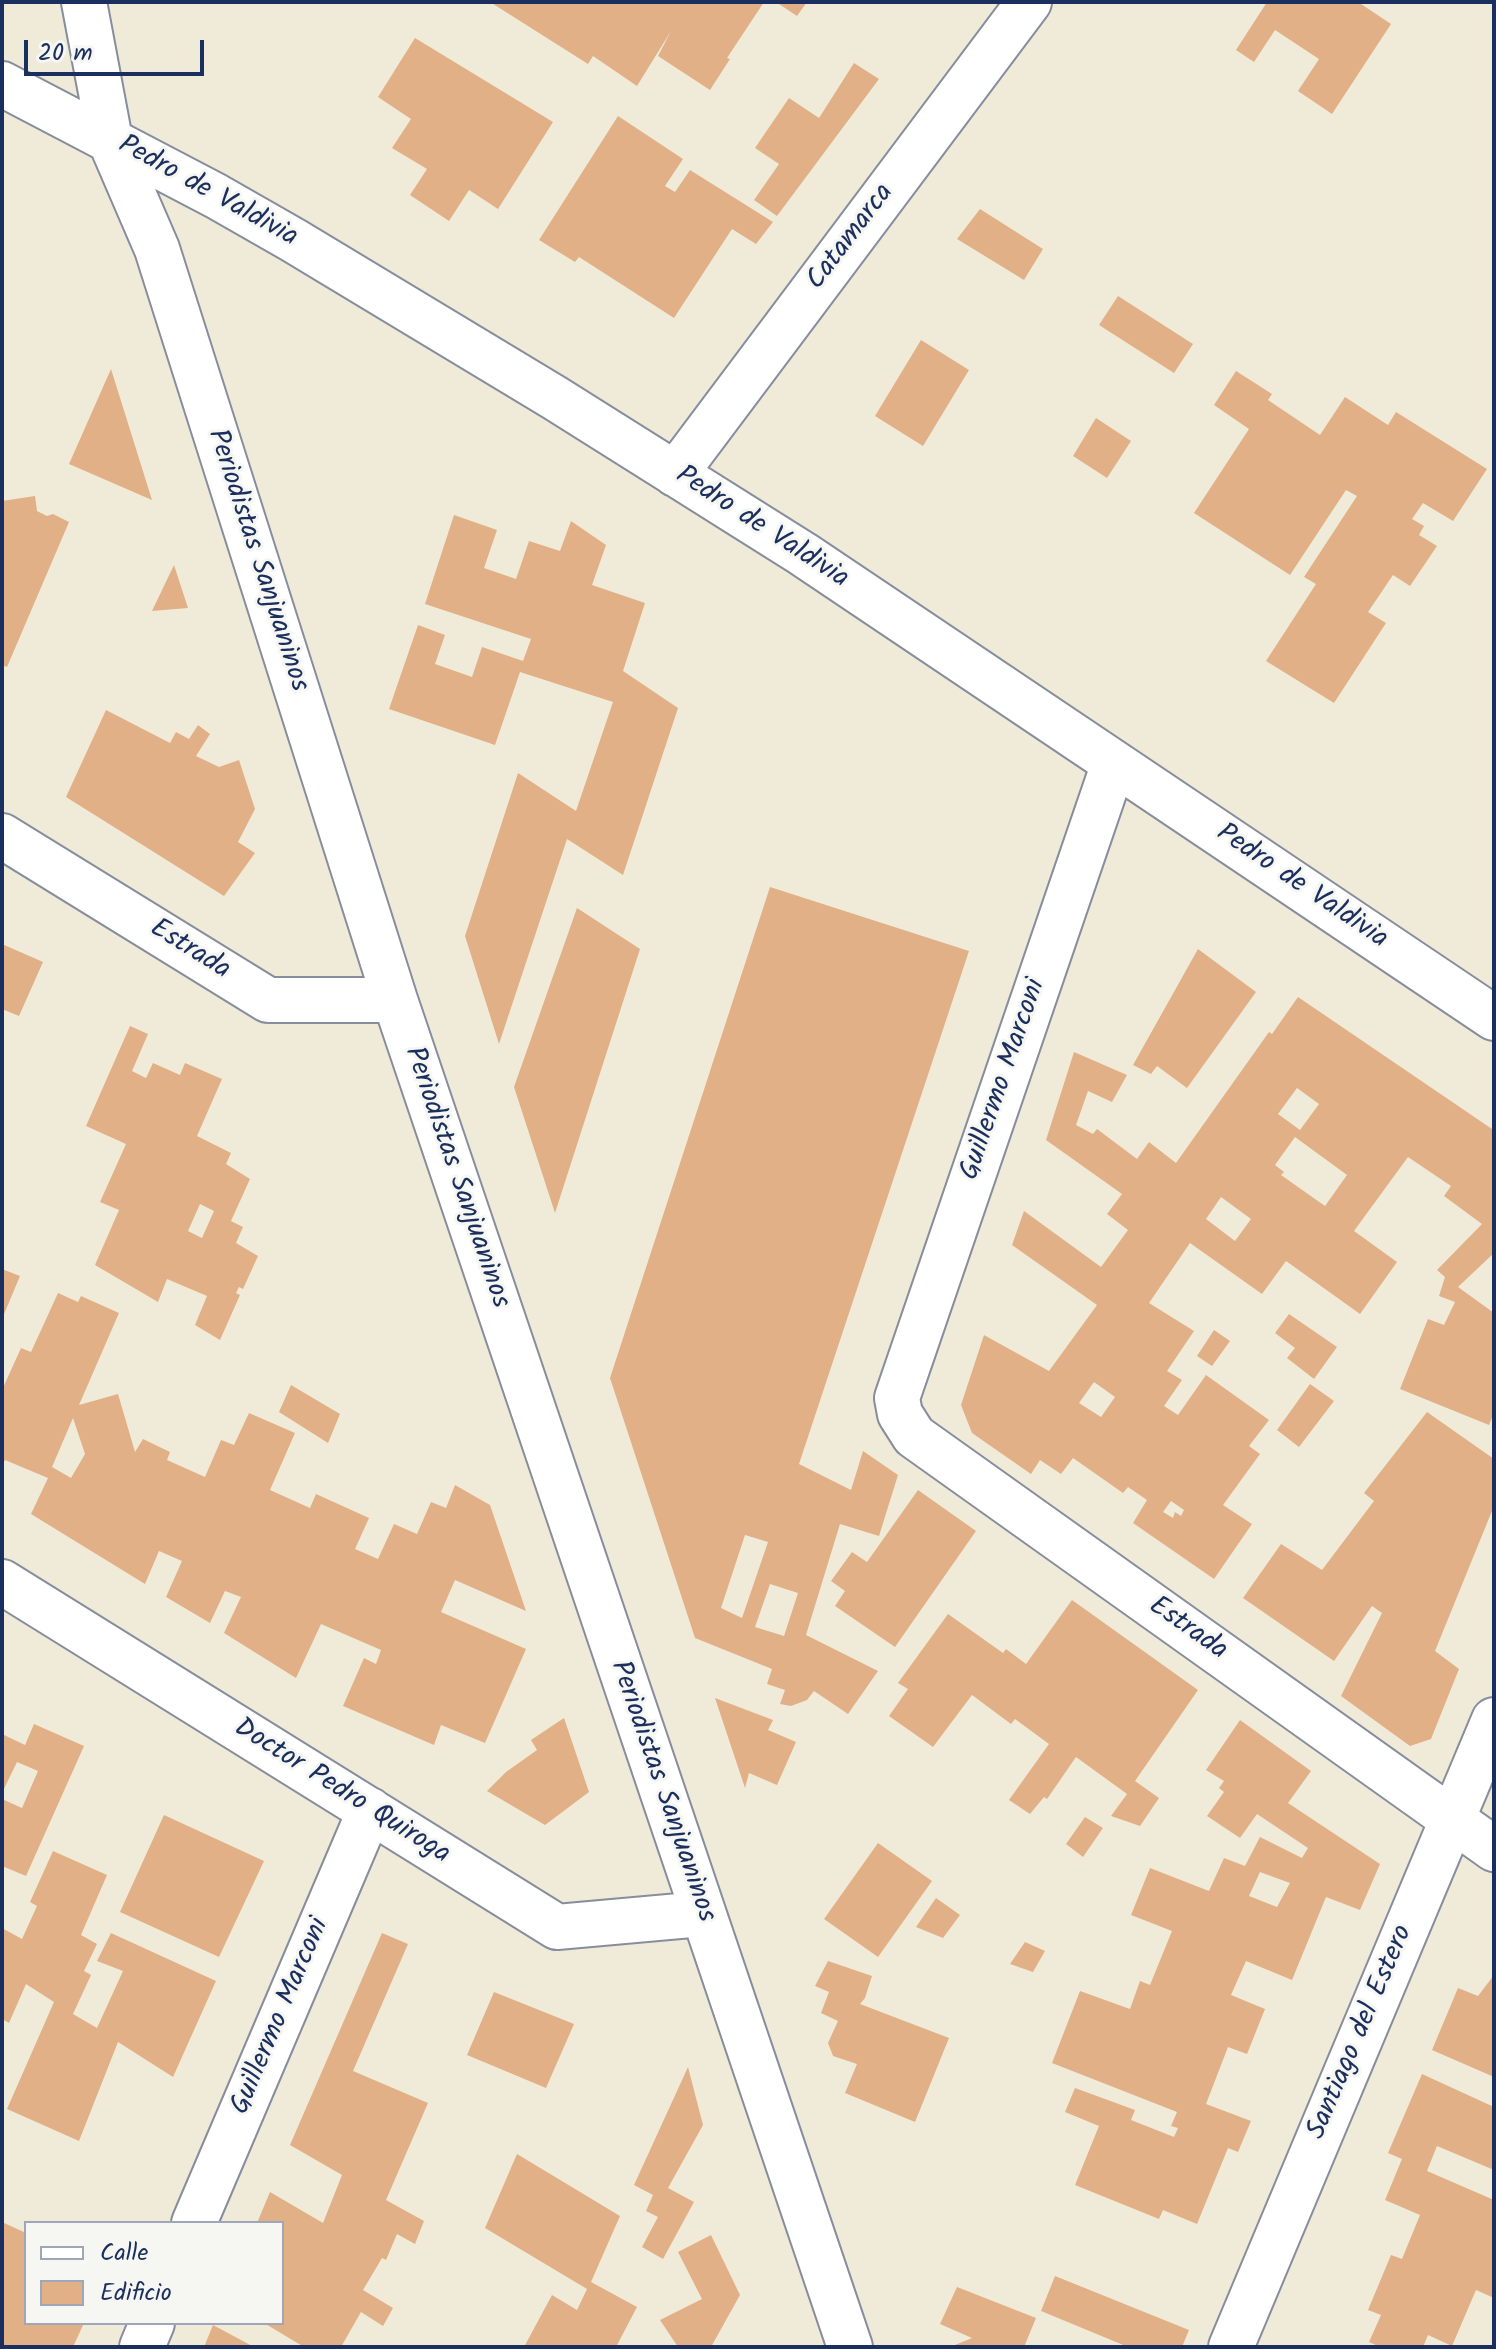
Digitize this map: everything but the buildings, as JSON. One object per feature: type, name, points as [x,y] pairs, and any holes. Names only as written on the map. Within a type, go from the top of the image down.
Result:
[{"type":"street","name":"Periodistas Sanjuaninos","points":[[84,2],[110,140],[157,249],[395,1000],[850,2347]]},
{"type":"street","name":"Catamarca","points":[[675,474],[1029,2]]},
{"type":"street","name":"Pedro de Valdivia","points":[[2,84],[216,196],[376,288],[803,554],[1494,1018]]},
{"type":"street","name":"Guillermo Marconi","points":[[897,1398],[1114,763]]},
{"type":"street","name":"Estrada","points":[[2,836],[268,1000],[395,1000]]},
{"type":"street","name":"Estrada","points":[[897,1398],[900,1414],[914,1436],[1494,1849]]},
{"type":"street","name":"Doctor Pedro Quiroga","points":[[2,1582],[557,1927],[702,1914]]},
{"type":"street","name":"Santiago del Estero","points":[[1231,2347],[1494,1720]]},
{"type":"street","name":"Guillermo Marconi","points":[[195,2221],[370,1810]]},
{"type":"street","points":[[142,2347],[151,2325]]}]
